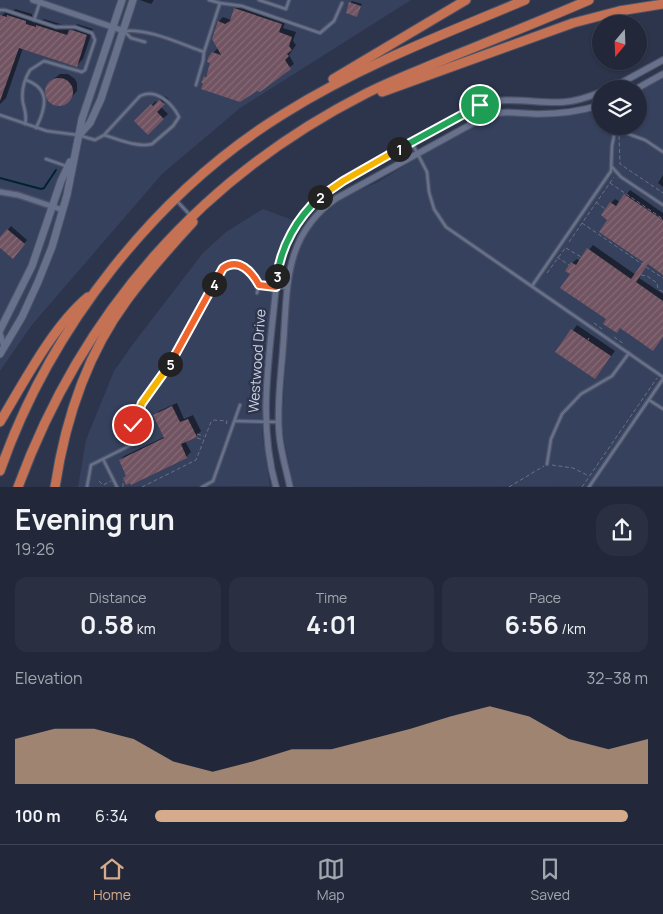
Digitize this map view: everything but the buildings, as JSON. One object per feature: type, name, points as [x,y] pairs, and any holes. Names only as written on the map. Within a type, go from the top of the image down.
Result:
[{"type":"highway","points":[[0,471],[24,412],[43,374],[94,292],[134,242],[175,199],[230,151],[303,98],[466,0]]},
{"type":"highway","points":[[285,112],[368,68],[525,0]]},
{"type":"highway","points":[[18,486],[42,426],[93,335],[135,277],[191,216],[272,151],[337,109],[387,84],[591,0]]},
{"type":"highway","points":[[311,125],[380,93],[573,23],[619,11],[663,4]]},
{"type":"highway","points":[[55,486],[74,403],[89,367],[112,322],[157,262],[218,194]]},
{"type":"highway","points":[[0,422],[56,334],[77,307],[94,292]]},
{"type":"main road","points":[[2,350],[19,322],[52,246],[63,210],[83,116],[122,0]]},
{"type":"main road","points":[[80,135],[88,126],[98,105],[133,0]]},
{"type":"main road","points":[[0,331],[32,266],[74,154]]},
{"type":"street","points":[[33,0],[124,31]]},
{"type":"street","points":[[628,80],[663,60]]},
{"type":"street","points":[[647,83],[663,74]]},
{"type":"street","name":"Westwood Drive","points":[[275,485],[267,447],[266,422],[279,263],[286,244],[312,205],[335,186],[472,109],[487,103],[506,99],[564,102],[592,94]]},
{"type":"street","name":"Westwood Drive","points":[[290,486],[280,445],[278,422],[287,288],[293,255],[303,234],[316,216],[337,198],[488,115],[507,111],[537,114],[565,113],[592,107]]},
{"type":"street","points":[[0,192],[18,195],[63,210]]},
{"type":"street","points":[[0,331],[3,337],[2,350]]},
{"type":"lane","points":[[210,0],[242,6],[320,33],[334,22],[342,3]]},
{"type":"lane","points":[[259,0],[286,9],[289,0]]},
{"type":"lane","points":[[34,20],[40,2]]},
{"type":"lane","points":[[196,85],[204,52],[220,3]]},
{"type":"lane","points":[[0,10],[56,27],[75,27],[92,33],[95,40],[86,70],[82,72],[44,62],[30,70],[25,80],[23,96],[26,116],[25,124]]},
{"type":"lane","points":[[124,31],[133,30],[148,33],[204,52]]},
{"type":"lane","points":[[124,31],[131,38],[145,42]]},
{"type":"lane","points":[[25,80],[38,88],[44,98],[44,111],[36,128]]},
{"type":"lane","points":[[0,115],[50,132],[80,135],[95,140],[104,135],[126,109],[143,94],[157,95],[167,99],[179,117],[173,126],[152,144],[148,145],[132,143],[104,135]]},
{"type":"lane","points":[[532,286],[609,176],[612,167],[614,135]]},
{"type":"lane","points":[[632,135],[645,140],[663,152]]},
{"type":"lane","points":[[412,142],[427,172],[431,202],[442,222],[458,236],[663,378],[589,486]]},
{"type":"lane","points":[[46,159],[68,167]]},
{"type":"lane","points":[[612,167],[620,177],[663,205]]},
{"type":"lane","points":[[175,199],[191,216]]},
{"type":"lane","points":[[87,486],[91,465],[132,444],[131,433],[139,408],[175,356],[223,268],[231,264],[241,265],[251,273],[259,285],[257,293]]},
{"type":"lane","points":[[259,285],[287,288]]},
{"type":"lane","points":[[547,464],[551,440],[562,414],[581,394],[612,376],[629,353]]},
{"type":"lane","points":[[649,400],[663,409]]},
{"type":"lane","points":[[202,486],[213,481],[240,405]]},
{"type":"lane","points":[[234,421],[278,422]]},
{"type":"lane","points":[[103,459],[117,486]]},
{"type":"path","points":[[619,136],[620,164],[663,193]]},
{"type":"path","points":[[569,242],[614,176]]},
{"type":"path","points":[[609,182],[663,219]]},
{"type":"path","points":[[595,202],[605,209]]},
{"type":"path","points":[[582,223],[642,264]]},
{"type":"path","points":[[544,276],[566,247],[581,257]]},
{"type":"path","points":[[557,257],[569,265]]},
{"type":"path","points":[[646,267],[663,278]]},
{"type":"path","points":[[641,275],[647,276],[657,283],[658,289],[663,292]]},
{"type":"path","points":[[593,322],[602,329]]},
{"type":"path","points":[[582,486],[657,377]]},
{"type":"path","points":[[142,486],[196,460],[209,424],[212,421],[227,421],[226,425]]},
{"type":"path","points":[[197,434],[205,436]]},
{"type":"path","points":[[197,438],[204,440]]},
{"type":"path","points":[[509,486],[547,464],[572,468],[589,477]]},
{"type":"path","points":[[123,480],[123,486]]},
{"type":"path","points":[[99,481],[103,485],[105,484]]},
{"type":"shaded area","points":[[0,0],[411,0],[240,108],[162,174],[31,326],[0,371]]},
{"type":"shaded area","points":[[663,77],[663,486],[294,487],[282,424],[290,287],[294,264],[300,247],[309,230],[318,219],[348,195],[378,182],[433,148],[495,116],[547,117],[592,110],[592,135],[647,135],[647,86]]},
{"type":"shaded area","points":[[263,209],[295,221],[284,244],[275,272],[264,382],[262,434],[270,486],[78,487],[86,440],[114,371],[203,253],[226,232]]},
{"type":"waterway","points":[[0,178],[41,189],[44,188],[56,170]]},
{"type":"route","points":[[133,425],[142,403],[175,356],[223,268],[231,264],[239,264],[251,273],[259,285],[276,287],[279,263],[289,238],[304,215],[322,196],[352,176],[480,105]]}]
